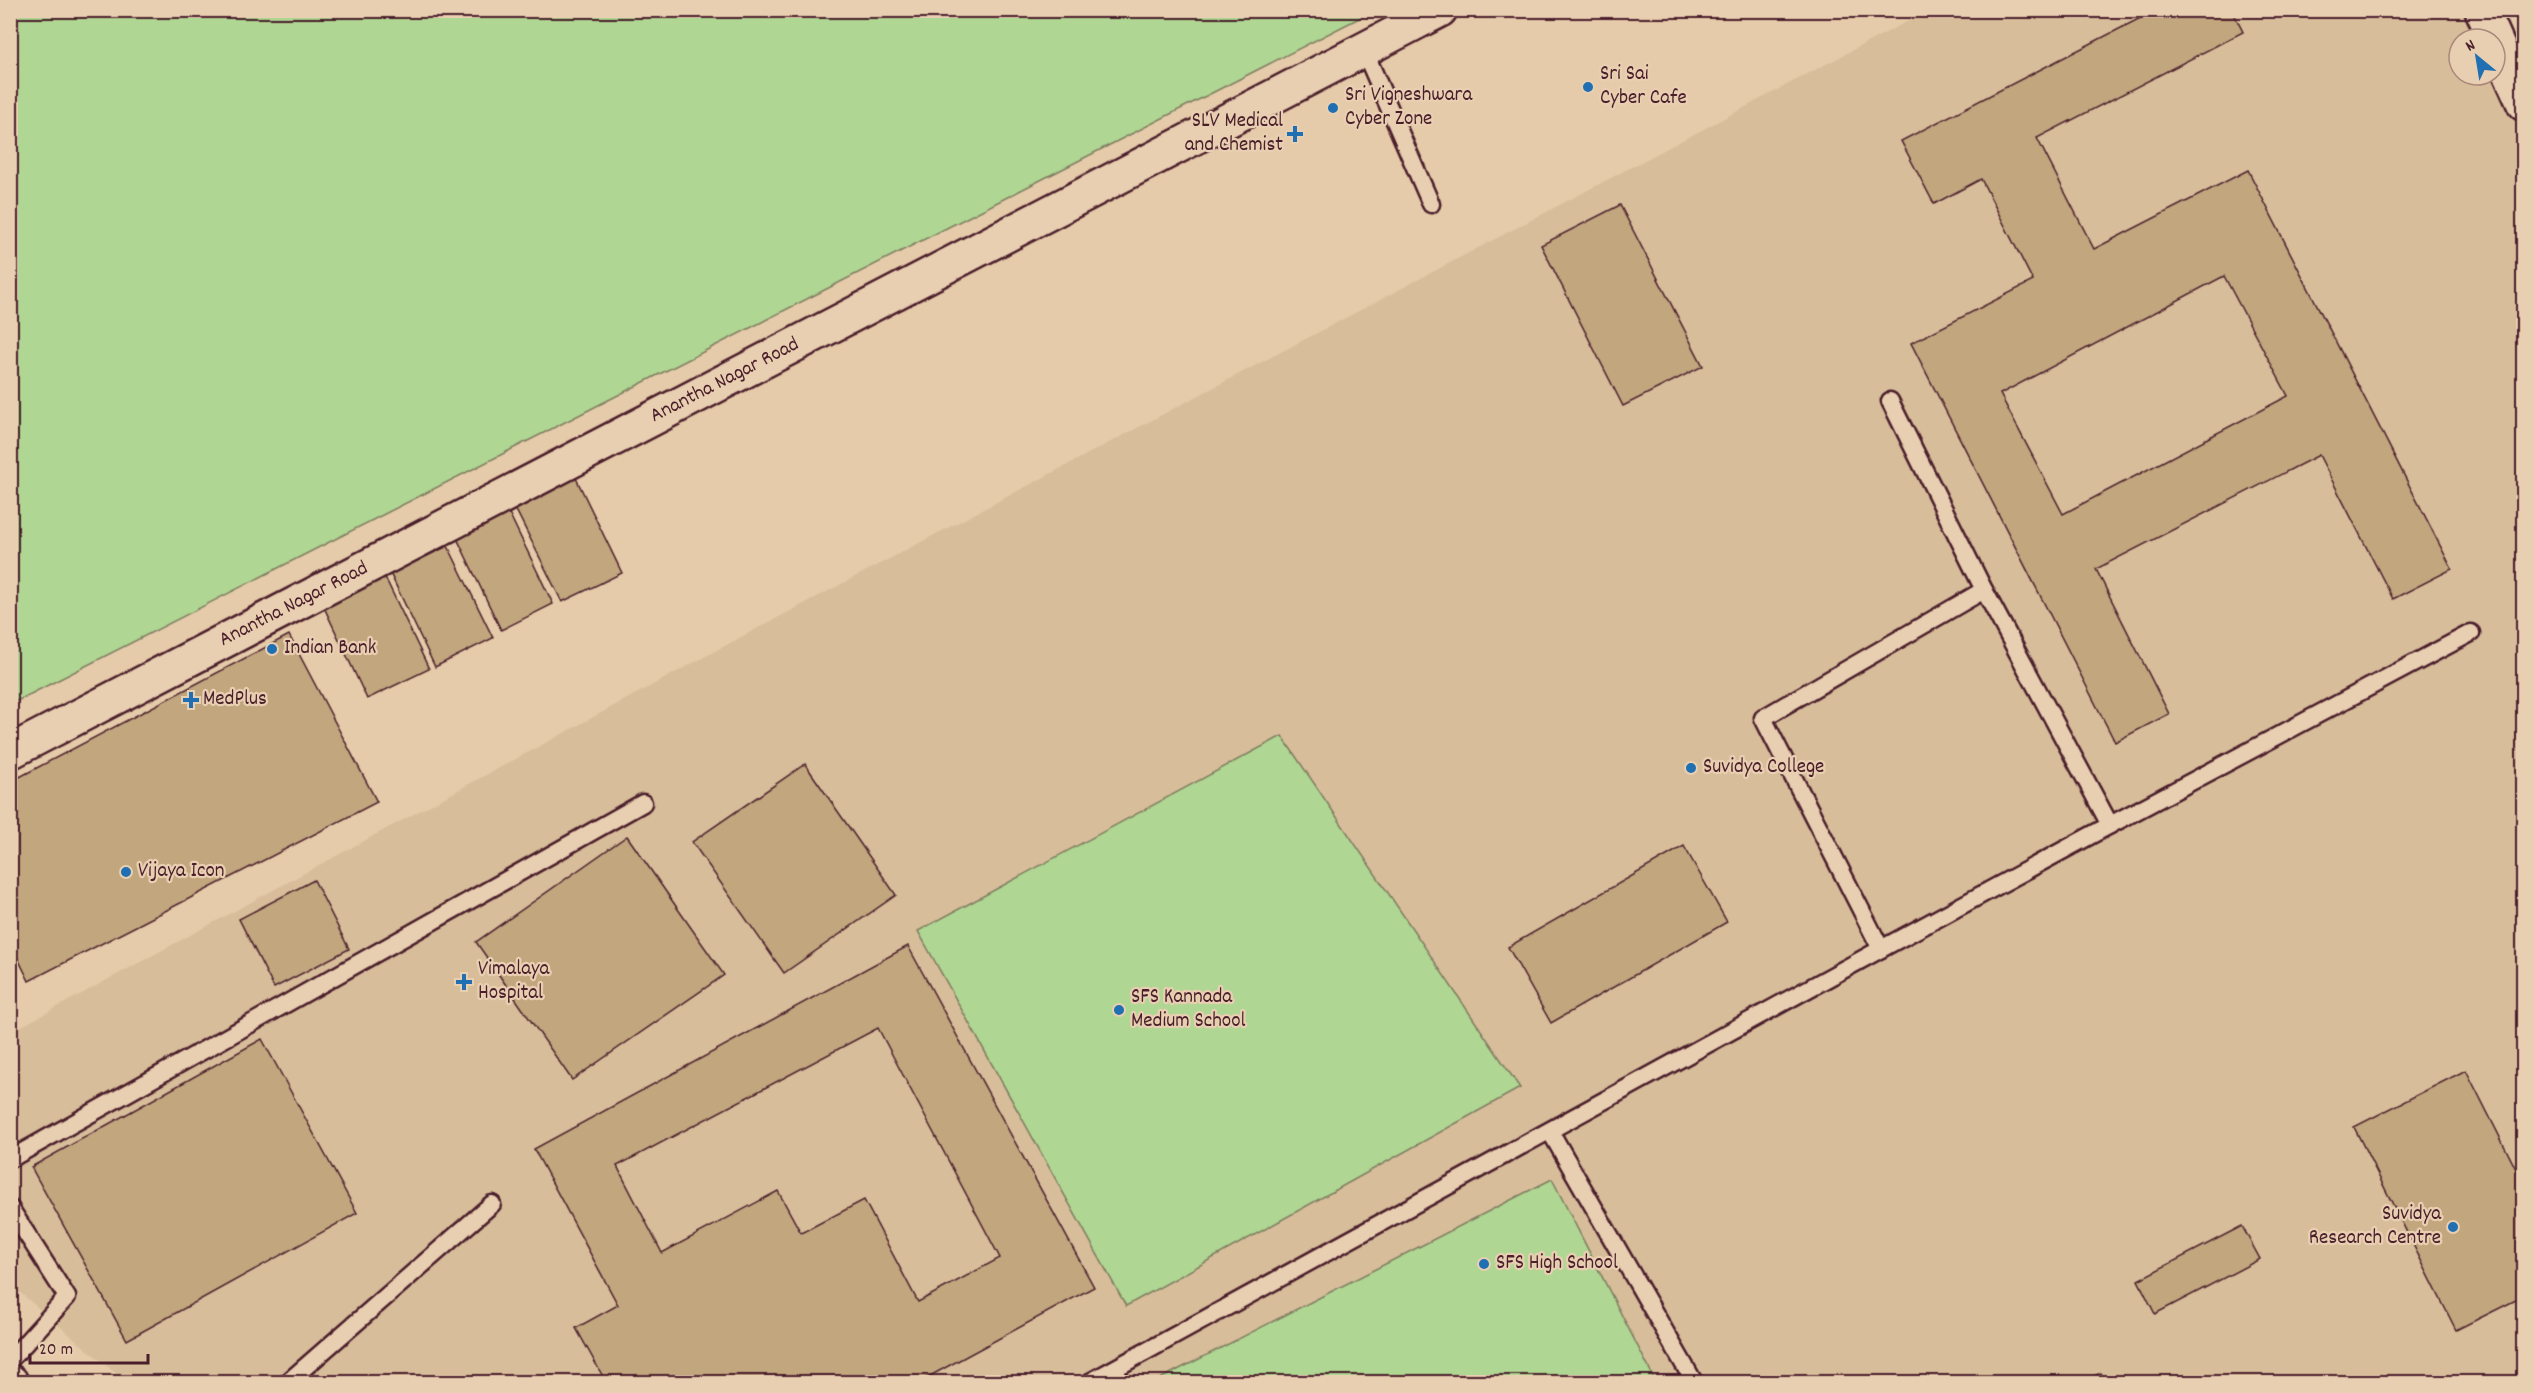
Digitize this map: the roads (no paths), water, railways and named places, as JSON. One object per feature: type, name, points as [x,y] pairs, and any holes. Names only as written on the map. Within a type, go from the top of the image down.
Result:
[{"type":"street","name":"Anantha Nagar Road","points":[[10,752],[1440,10]]},
{"type":"street","points":[[2482,10],[2489,27]]},
{"type":"street","points":[[2507,67],[2523,104]]},
{"type":"lane","points":[[1364,50],[1431,204]]},
{"type":"lane","points":[[1890,401],[1984,590],[2110,825]]},
{"type":"lane","points":[[1881,949],[1763,718],[1984,590]]},
{"type":"lane","points":[[1090,1383],[1881,949],[2470,633]]},
{"type":"lane","points":[[10,1159],[643,803]]},
{"type":"lane","points":[[1550,1131],[1694,1383]]},
{"type":"lane","points":[[288,1383],[492,1204]]},
{"type":"lane","points":[[10,1208],[67,1297],[10,1360]]},
{"type":"place","name":"Sri Sai Cyber Cafe","points":[[1588,87]]},
{"type":"place","name":"Sri Vigneshwara Cyber Zone","points":[[1333,108]]},
{"type":"place","name":"SLV Medical and Chemist","points":[[1295,134]]},
{"type":"place","name":"Indian Bank","points":[[272,649]]},
{"type":"place","name":"MedPlus","points":[[191,700]]},
{"type":"place","name":"Suvidya College","points":[[1691,768]]},
{"type":"place","name":"Vijaya Icon","points":[[126,872]]},
{"type":"place","name":"Vimalaya Hospital","points":[[464,982]]},
{"type":"place","name":"SFS Kannada Medium School","points":[[1119,1010]]},
{"type":"place","name":"Suvidya Research Centre","points":[[2453,1227]]},
{"type":"place","name":"SFS High School","points":[[1484,1264]]}]
